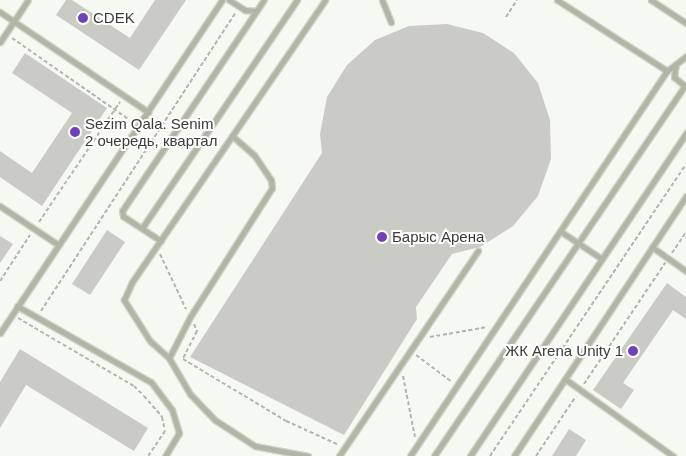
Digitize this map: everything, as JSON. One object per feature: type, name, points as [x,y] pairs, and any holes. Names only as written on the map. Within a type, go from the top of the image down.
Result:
[{"type":"lane","points":[[0,42],[28,0]]},
{"type":"lane","points":[[0,333],[57,244],[222,0]]},
{"type":"lane","points":[[229,0],[240,7],[256,11]]},
{"type":"lane","points":[[161,241],[123,216],[122,211],[264,0]]},
{"type":"lane","points":[[142,228],[296,0]]},
{"type":"lane","points":[[308,456],[254,446],[215,420],[190,394],[170,358],[150,341],[124,300],[132,282],[324,0]]},
{"type":"lane","points":[[382,0],[391,22]]},
{"type":"lane","points":[[556,0],[667,71]]},
{"type":"lane","points":[[651,0],[686,23]]},
{"type":"lane","points":[[0,12],[148,112]]},
{"type":"lane","points":[[410,456],[667,71],[686,56]]},
{"type":"lane","points":[[434,456],[577,243],[685,87],[674,77],[676,64]]},
{"type":"lane","points":[[470,456],[686,133]]},
{"type":"lane","points":[[170,358],[190,318],[272,188],[270,180],[254,155],[232,136]]},
{"type":"lane","points":[[514,456],[686,196]]},
{"type":"lane","points":[[0,206],[57,244]]},
{"type":"lane","points":[[560,231],[602,259]]},
{"type":"lane","points":[[652,247],[686,270]]},
{"type":"lane","points":[[339,456],[478,251]]},
{"type":"lane","points":[[17,306],[151,382],[172,410],[179,433],[165,456]]},
{"type":"lane","points":[[565,380],[674,456]]},
{"type":"lane","points":[[267,456],[272,450]]},
{"type":"path","points":[[506,17],[517,0]]},
{"type":"path","points":[[31,326],[240,7]]},
{"type":"path","points":[[6,34],[128,119]]},
{"type":"path","points":[[0,281],[124,96]]},
{"type":"path","points":[[490,456],[686,164]]},
{"type":"path","points":[[536,456],[686,232]]},
{"type":"path","points":[[156,248],[198,331],[183,359],[286,420],[343,448]]},
{"type":"path","points":[[12,314],[134,386],[144,396],[162,418],[165,432],[148,456]]},
{"type":"path","points":[[418,339],[473,328],[496,327]]},
{"type":"path","points":[[410,350],[457,386]]},
{"type":"path","points":[[401,364],[417,446]]},
{"type":"building","points":[[66,0],[72,0],[130,38],[155,0],[186,0],[139,70],[56,15]]},
{"type":"building","name":"Барыс Арена","points":[[447,24],[483,33],[514,53],[538,83],[550,120],[551,159],[538,196],[513,226],[480,247],[452,254],[416,307],[417,319],[344,435],[190,357],[322,153],[320,134],[327,97],[347,65],[375,40],[409,26]]},
{"type":"building","name":"Sezim Qala. Senim 2 очередь, квартал","points":[[25,53],[107,108],[42,206],[0,177],[0,151],[32,173],[72,113],[12,73]]},
{"type":"building","points":[[107,230],[125,242],[90,295],[72,284]]},
{"type":"building","points":[[0,236],[13,244],[0,263]]},
{"type":"building","name":"ЖК Arena Unity 1","points":[[667,283],[686,297],[686,319],[673,310],[623,383],[634,390],[621,409],[593,390]]},
{"type":"building","points":[[20,349],[148,428],[134,451],[26,385],[0,428],[0,382]]},
{"type":"building","points":[[569,429],[586,440],[576,456],[552,456]]},
{"type":"place","name":"CDEK","points":[[83,18]]},
{"type":"place","name":"Sezim Qala. Senim 2 очередь, квартал","points":[[75,132]]},
{"type":"place","name":"Барыс Арена","points":[[382,237]]},
{"type":"place","name":"ЖК Arena Unity 1","points":[[633,351]]}]
